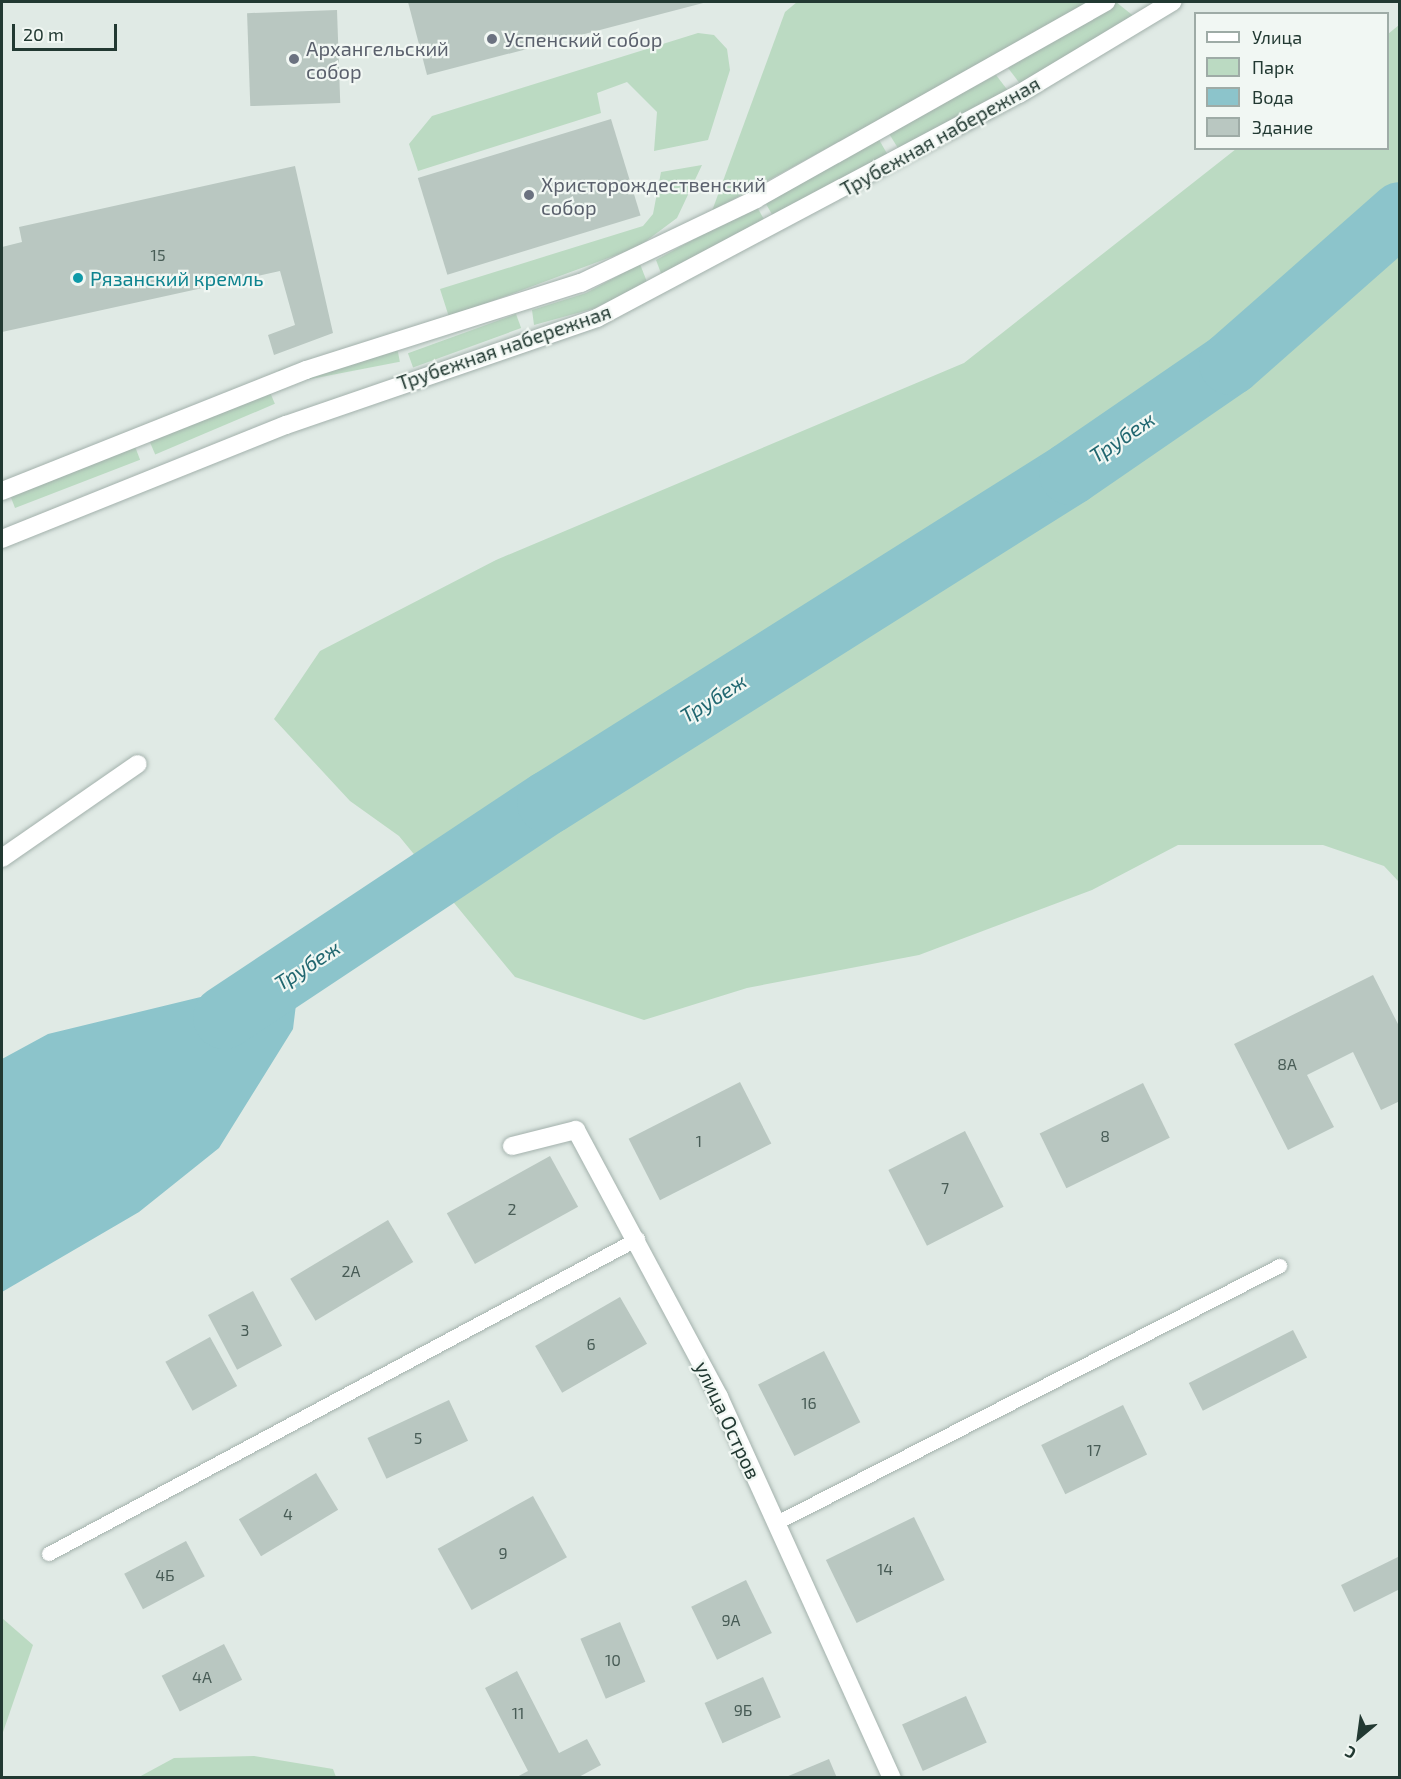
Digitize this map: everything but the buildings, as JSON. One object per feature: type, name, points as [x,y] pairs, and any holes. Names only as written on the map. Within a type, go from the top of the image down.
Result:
[{"type":"street","name":"Трубежная набережная","points":[[2,491],[306,370],[581,284],[756,199],[1106,2]]},
{"type":"street","name":"Трубежная набережная","points":[[2,539],[286,425],[597,318],[1019,94],[1172,2]]},
{"type":"street","points":[[2,858],[138,764]]},
{"type":"street","name":"улица Остров","points":[[512,1146],[576,1130],[638,1239],[777,1523],[892,1778]]},
{"type":"lane","points":[[49,1554],[638,1239]]},
{"type":"lane","points":[[777,1523],[1280,1266]]},
{"type":"green space","points":[[797,2],[1094,2],[712,211],[785,12]]},
{"type":"green space","points":[[1116,2],[1136,18],[1021,85],[1008,68]]},
{"type":"green space","points":[[1399,25],[1399,882],[1384,866],[1323,845],[1178,845],[1092,890],[919,955],[747,988],[644,1020],[515,977],[399,836],[350,801],[274,719],[320,651],[496,560],[964,363],[1235,150],[1389,150],[1389,33]]},
{"type":"green space","points":[[698,33],[714,35],[727,49],[730,70],[708,140],[654,151],[657,112],[627,82],[597,93],[601,113],[418,171],[409,144],[432,116]]},
{"type":"green space","points":[[996,75],[1009,92],[901,153],[888,132]]},
{"type":"green space","points":[[878,138],[888,155],[775,220],[765,203]]},
{"type":"green space","points":[[702,165],[677,218],[638,247],[449,317],[440,289],[643,226],[653,214],[661,172]]},
{"type":"green space","points":[[756,205],[766,223],[662,276],[656,260]]},
{"type":"green space","points":[[640,264],[647,282],[596,308],[534,325],[532,310],[586,293]]},
{"type":"green space","points":[[516,314],[521,328],[413,367],[408,353]]},
{"type":"green space","points":[[397,347],[400,362],[281,385],[278,370]]},
{"type":"green space","points":[[269,390],[275,404],[155,455],[149,441]]},
{"type":"green space","points":[[134,444],[140,460],[15,508],[9,492]]},
{"type":"green space","points":[[2,1618],[33,1645],[2,1735]]},
{"type":"green space","points":[[254,1756],[333,1769],[336,1777],[139,1777],[174,1758]]},
{"type":"water","points":[[284,962],[300,972],[293,1029],[219,1148],[139,1212],[2,1292],[2,1059],[48,1034],[213,994]]},
{"type":"waterway","name":"Трубеж","points":[[224,1017],[548,802],[1070,473],[1230,363],[1400,213]]},
{"type":"place","name":"Успенский собор","points":[[492,39]]},
{"type":"place","name":"Архангельский собор","points":[[294,59]]},
{"type":"place","name":"Христорождественский собор","points":[[529,195]]},
{"type":"place","name":"Рязанский кремль","points":[[78,278]]}]
